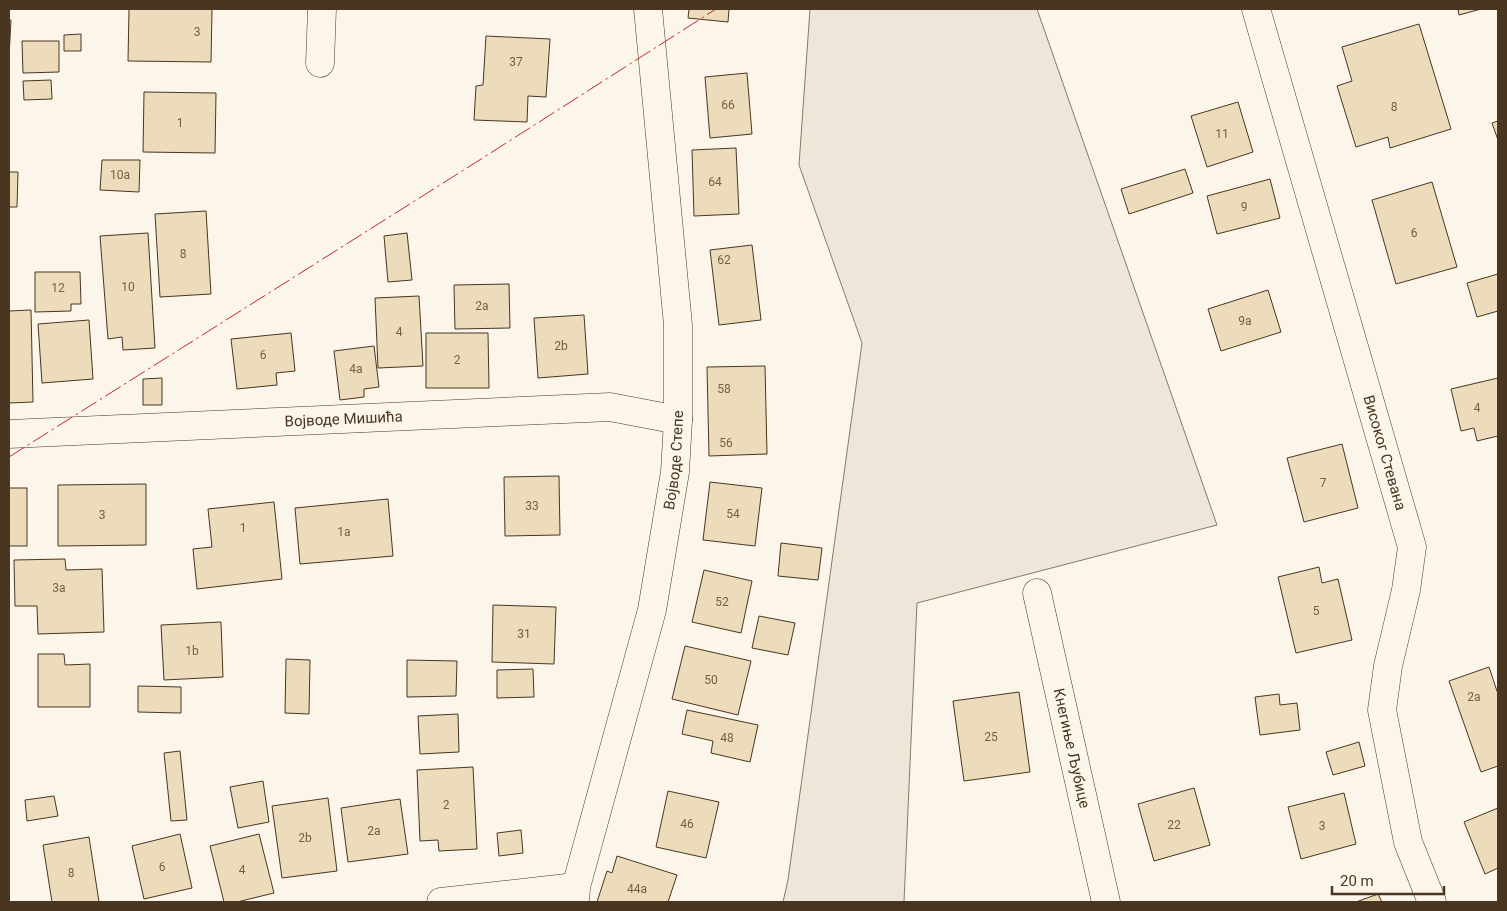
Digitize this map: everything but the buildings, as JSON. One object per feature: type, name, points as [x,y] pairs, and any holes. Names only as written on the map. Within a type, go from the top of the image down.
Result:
[{"type":"street","points":[[320,63],[322,9]]},
{"type":"street","name":"Војводе Степе","points":[[575,895],[652,610],[675,472],[678,420],[678,325],[648,9]]},
{"type":"street","name":"Високог Стевана","points":[[1256,9],[1412,547],[1406,590],[1388,666],[1382,710],[1408,842],[1432,902]]},
{"type":"street","name":"Војводе Мишића","points":[[9,434],[610,407],[678,420]]},
{"type":"street","name":"Кнегиње Љубице","points":[[1036,593],[1106,902]]},
{"type":"street","points":[[441,902],[575,895]]},
{"type":"shaded area","points":[[810,9],[1037,9],[1217,525],[917,603],[904,902],[783,902],[788,880],[862,343],[799,165]]},
{"type":"power","points":[[9,457],[716,9]]}]
